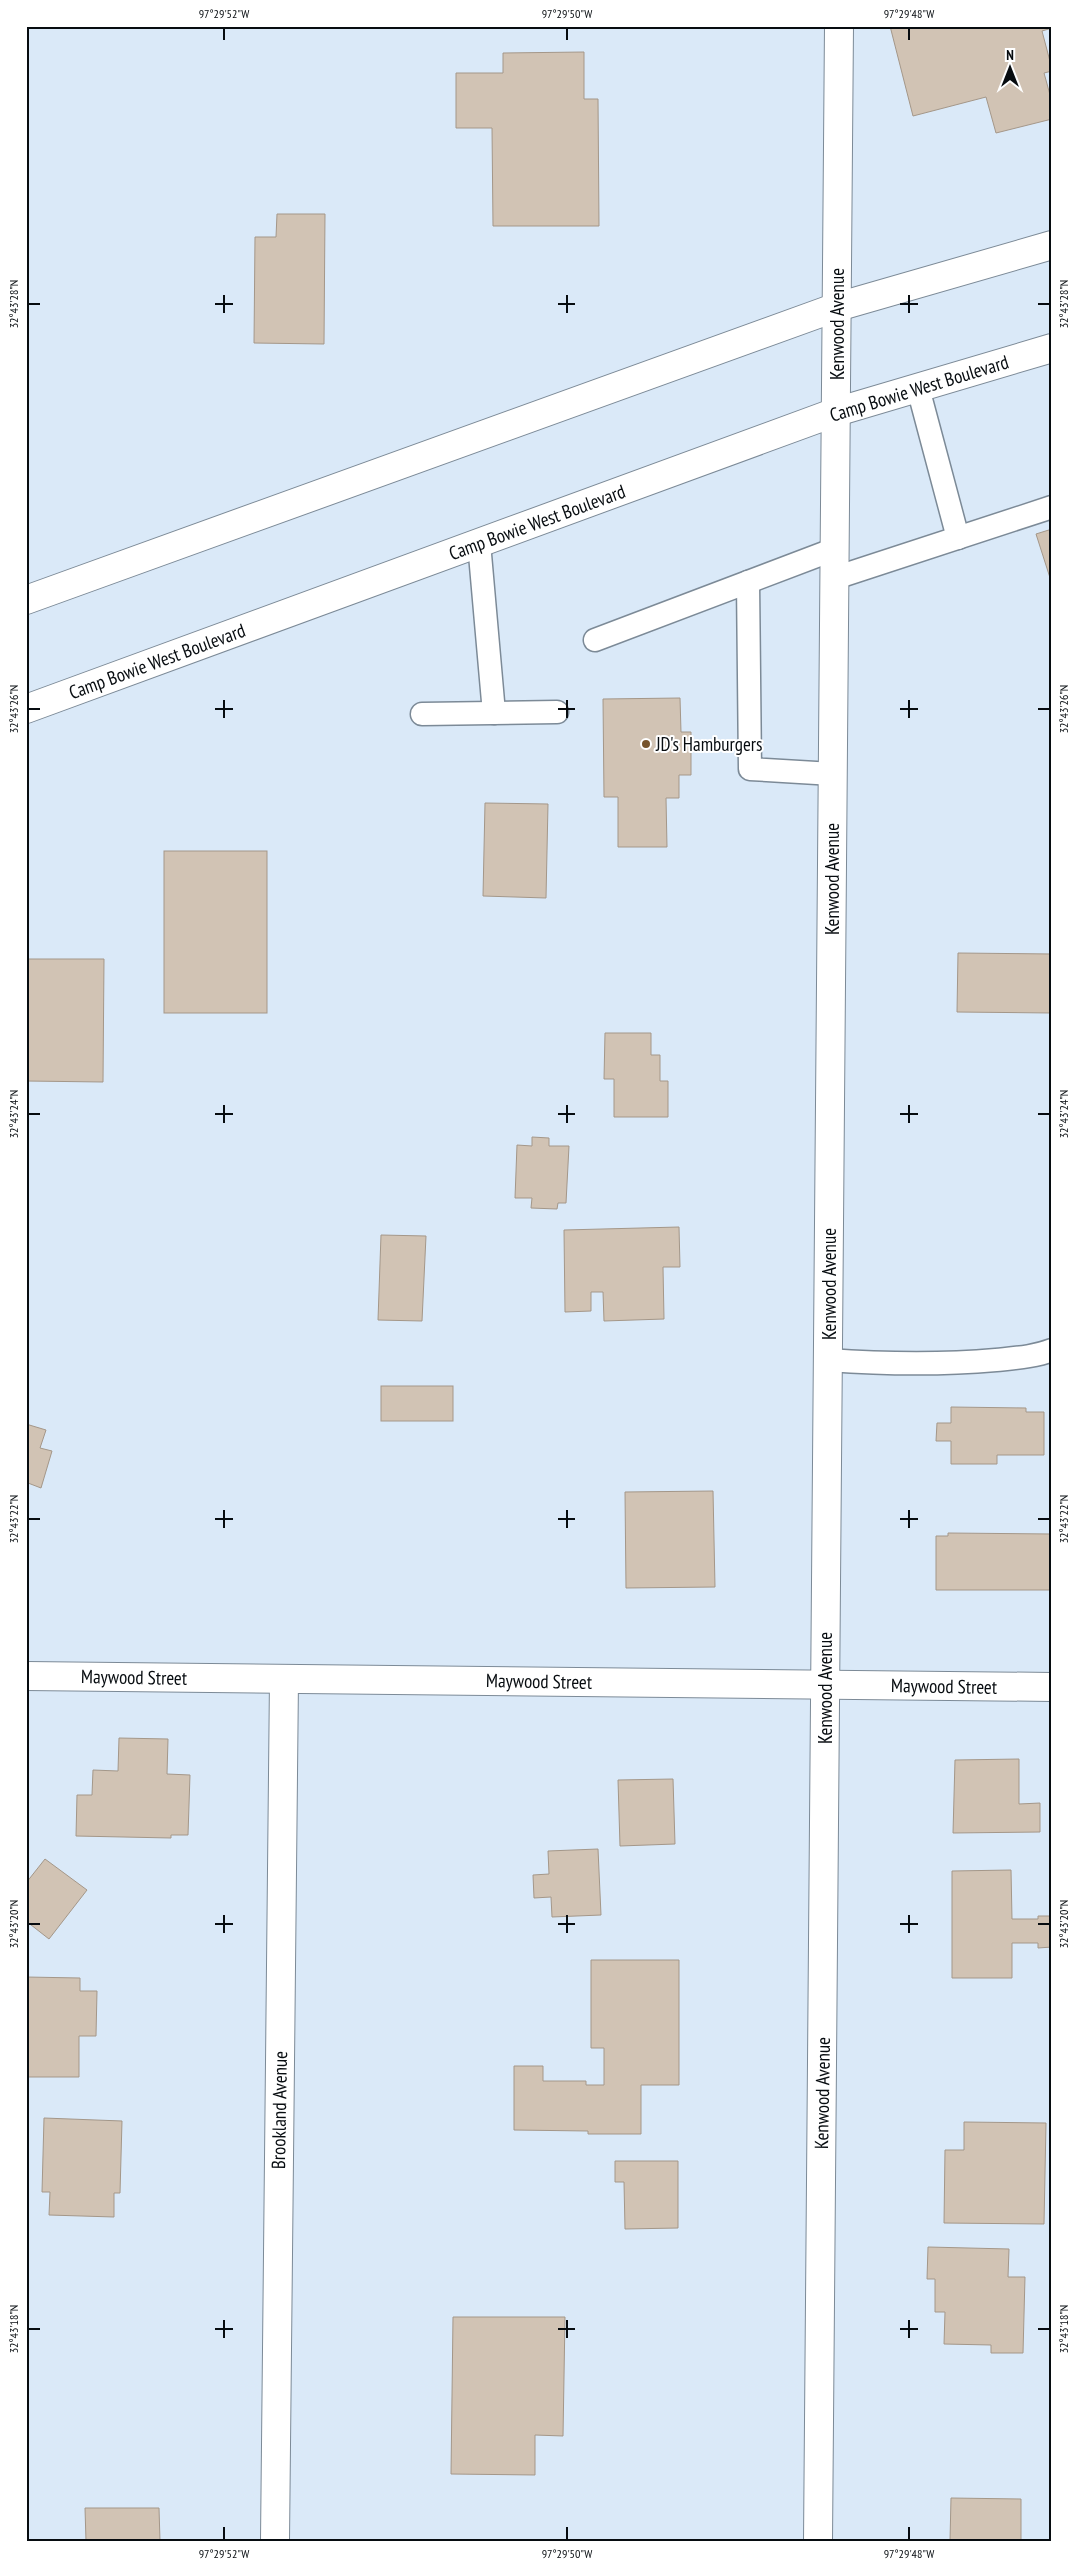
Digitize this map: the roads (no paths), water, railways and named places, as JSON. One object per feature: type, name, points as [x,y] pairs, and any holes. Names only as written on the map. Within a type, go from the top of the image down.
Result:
[{"type":"street","name":"Kenwood Avenue","points":[[818,2541],[839,26]]},
{"type":"street","points":[[26,600],[837,307],[1052,245]]},
{"type":"street","name":"Camp Bowie West Boulevard","points":[[26,709],[836,412],[1052,348]]},
{"type":"street","name":"Maywood Street","points":[[26,1676],[1052,1687]]},
{"type":"street","name":"Brookland Avenue","points":[[275,2541],[284,1679]]},
{"type":"lane","points":[[918,388],[958,538]]},
{"type":"lane","points":[[835,578],[1052,507]]},
{"type":"lane","points":[[479,543],[494,713]]},
{"type":"lane","points":[[595,640],[835,549]]},
{"type":"lane","points":[[748,582],[750,769],[833,774]]},
{"type":"lane","points":[[422,714],[557,712]]},
{"type":"lane","points":[[828,1360],[892,1364],[969,1362],[1039,1355],[1052,1350]]},
{"type":"place","name":"JD's Hamburgers","points":[[646,744]]}]
